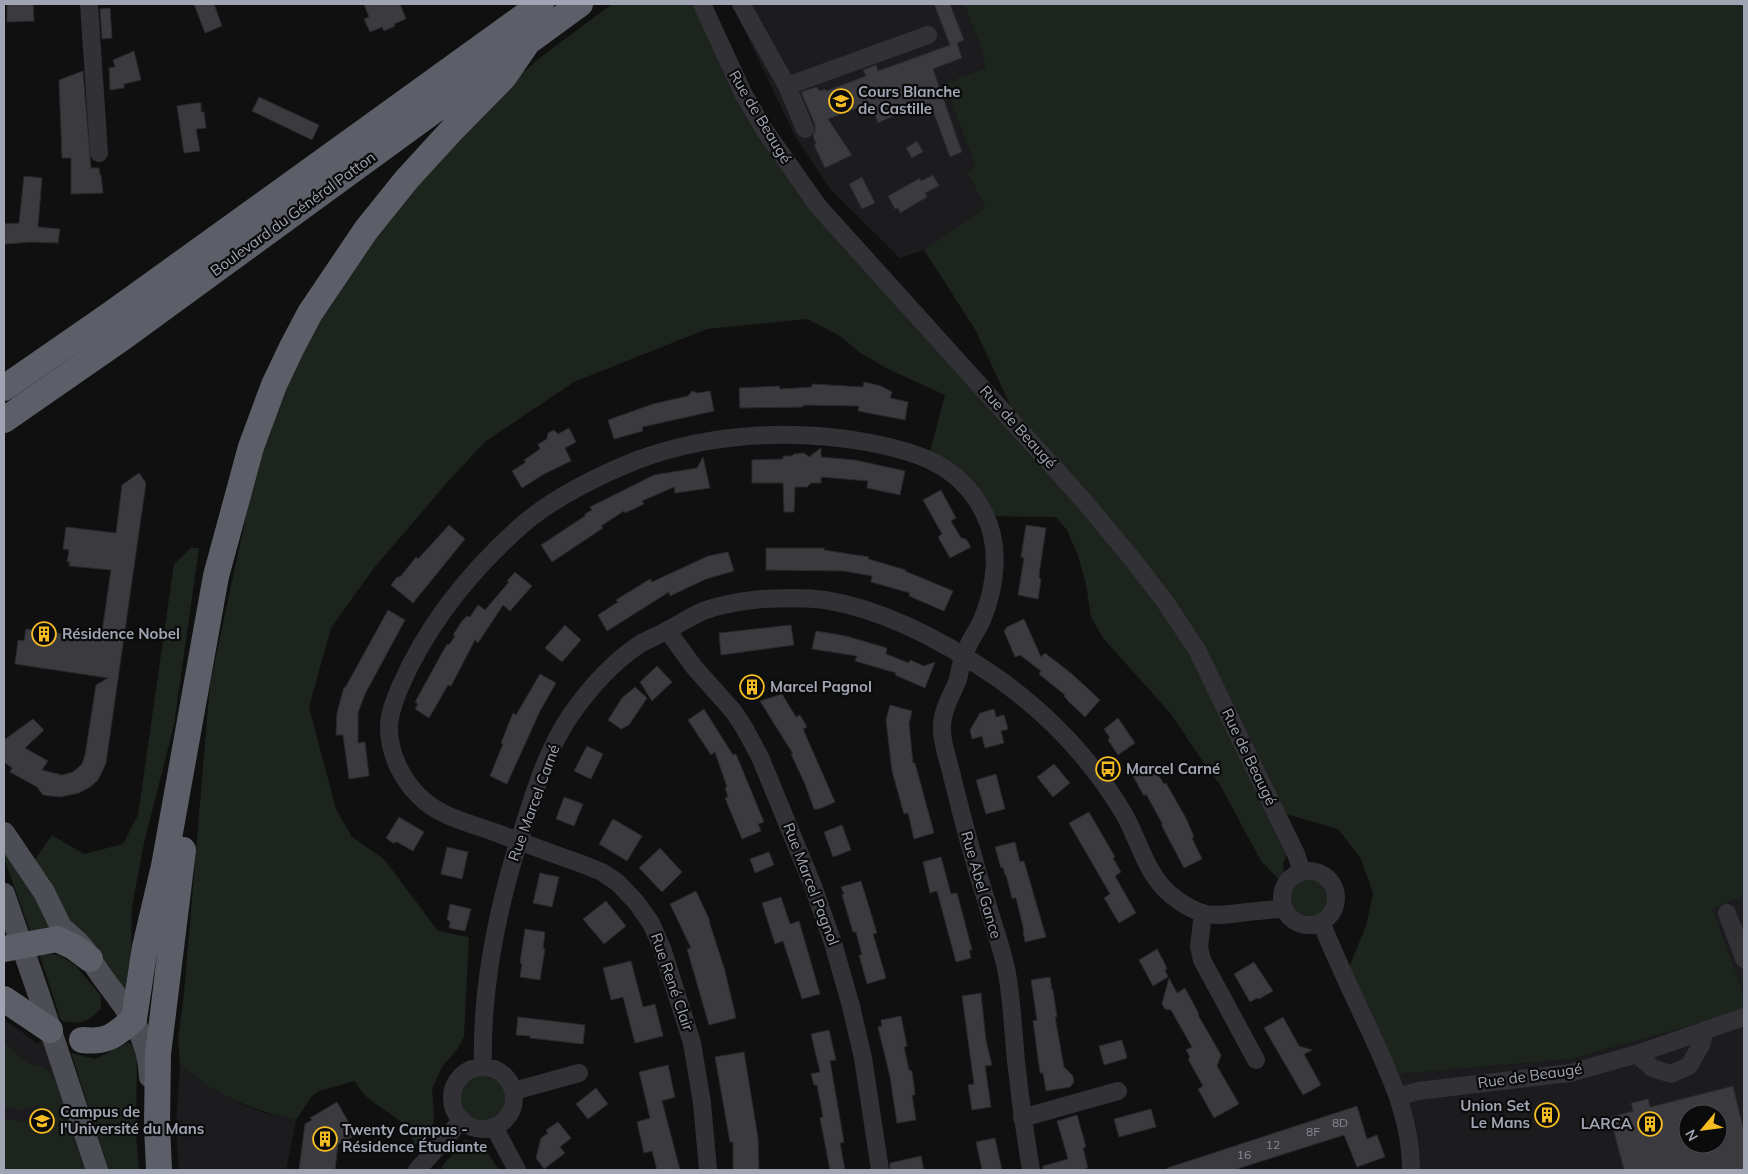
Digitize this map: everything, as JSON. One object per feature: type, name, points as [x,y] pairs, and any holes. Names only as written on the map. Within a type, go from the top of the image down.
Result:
[{"type":"highway","name":"Boulevard du Général Patton","points":[[4,388],[111,314],[541,4]]},
{"type":"highway","name":"Boulevard du Général Patton","points":[[4,420],[125,336],[580,4]]},
{"type":"highway","points":[[82,1040],[105,1040],[115,1036],[134,1019],[145,947],[164,866],[216,576],[251,448],[274,385],[310,313],[366,230],[407,179],[504,77],[526,45]]},
{"type":"highway","points":[[158,1170],[158,1054],[216,576]]},
{"type":"highway","points":[[13,948],[57,939],[74,947],[90,960]]},
{"type":"highway","points":[[4,999],[50,1030]]},
{"type":"main road","points":[[4,833],[44,892],[61,927],[78,942],[134,1019],[147,1051],[149,1063],[154,1154],[158,1170]]},
{"type":"main road","points":[[4,894],[13,948],[50,1030],[97,1170]]},
{"type":"main road","points":[[50,1030],[82,1040],[100,1034],[110,1029],[116,1021],[118,998]]},
{"type":"street","points":[[89,4],[99,153]]},
{"type":"street","name":"Rue de Beaugé","points":[[702,4],[747,101],[765,131],[818,206],[1084,501],[1166,603],[1197,650],[1296,854],[1302,872]]},
{"type":"street","points":[[741,4],[787,86],[805,129]]},
{"type":"street","points":[[787,86],[928,35]]},
{"type":"street","name":"Rue Abel Gance","points":[[519,842],[454,818],[428,805],[409,785],[396,762],[390,741],[390,716],[405,676],[426,636],[467,581],[524,523],[559,499],[598,477],[642,459],[687,445],[755,435],[814,435],[852,440],[888,446],[918,454],[940,465],[953,474],[976,499],[989,524],[994,543],[994,580],[990,599],[982,621],[963,656],[959,678],[944,713],[942,731],[966,835],[1006,967],[1022,1118],[1031,1170]]},
{"type":"street","name":"Rue Marcel Carné","points":[[483,1066],[484,1024],[491,954],[500,906],[543,769],[557,738],[570,716],[596,684],[617,662],[640,644],[703,612],[735,603],[791,597],[824,600],[861,608],[893,619],[929,637],[998,678],[1048,720],[1069,741],[1104,782],[1121,810],[1157,881],[1168,892],[1184,904],[1203,914],[1216,916],[1284,908]]},
{"type":"street","name":"Rue Marcel Pagnol","points":[[667,630],[694,667],[734,712],[745,729],[760,757],[813,886],[834,943],[851,1006],[863,1058],[880,1170]]},
{"type":"street","name":"Rue René Clair","points":[[519,842],[602,872],[618,883],[636,902],[651,923],[676,988],[692,1043],[702,1110],[708,1170]]},
{"type":"street","points":[[1311,871],[1322,875],[1329,880],[1334,890],[1336,899],[1333,909],[1328,917],[1321,922],[1308,925],[1298,922],[1289,916],[1284,908],[1282,898],[1285,886],[1291,878],[1302,872],[1311,871]]},
{"type":"street","points":[[1727,913],[1744,960]]},
{"type":"street","points":[[1203,914],[1199,947],[1202,960],[1256,1060]]},
{"type":"street","points":[[1321,922],[1405,1114],[1411,1155],[1411,1170]]},
{"type":"street","name":"Rue de Beaugé","points":[[1398,1097],[1418,1091],[1570,1073],[1637,1054],[1744,1017]]},
{"type":"street","points":[[1637,1054],[1652,1068],[1671,1074],[1689,1066],[1701,1045],[1705,1030]]},
{"type":"street","points":[[483,1066],[494,1069],[504,1075],[514,1091],[514,1102],[510,1112],[504,1121],[494,1127],[479,1128],[468,1125],[454,1110],[452,1102],[454,1086],[458,1079],[468,1070],[483,1066]]},
{"type":"street","points":[[514,1091],[579,1073]]},
{"type":"street","points":[[1022,1118],[1118,1091]]},
{"type":"street","points":[[417,1170],[462,1120]]},
{"type":"street","points":[[494,1127],[517,1170]]},
{"type":"shaded area","points":[[612,4],[702,4],[765,131],[1021,429],[976,331],[924,250],[985,207],[967,173],[975,165],[944,83],[985,68],[983,53],[964,4],[1744,4],[1744,896],[1712,909],[1744,994],[1744,1011],[1571,1059],[1390,1075],[1345,977],[1366,926],[1373,893],[1360,857],[1338,829],[1275,811],[1292,847],[1283,863],[1285,886],[1261,861],[1219,783],[1171,714],[1103,638],[1091,617],[1086,584],[1078,556],[1067,530],[1056,517],[986,516],[928,459],[945,395],[886,368],[859,352],[840,336],[807,319],[707,329],[574,382],[486,441],[451,478],[374,568],[331,628],[309,707],[336,809],[352,837],[384,859],[438,931],[469,937],[464,1036],[458,1048],[442,1067],[432,1089],[433,1128],[415,1145],[404,1125],[365,1095],[355,1081],[319,1091],[312,1096],[296,1120],[263,1111],[234,1100],[207,1085],[180,1064],[178,1038],[184,994],[210,684],[251,493],[266,440],[284,388],[304,348],[353,266],[414,190],[493,99],[542,56]]},
{"type":"shaded area","points":[[745,4],[964,4],[983,53],[985,68],[944,83],[975,165],[967,173],[985,207],[924,250],[900,258],[831,190],[794,134],[735,10]]},
{"type":"shaded area","points":[[191,548],[199,548],[174,725],[144,843],[132,907],[130,1000],[68,925],[50,880],[34,861],[52,835],[84,854],[123,844],[138,815],[174,564]]},
{"type":"shaded area","points":[[4,848],[30,888],[50,927],[30,931],[4,858]]},
{"type":"shaded area","points":[[1308,877],[1323,883],[1329,898],[1323,913],[1308,919],[1293,913],[1287,898],[1293,883]]},
{"type":"shaded area","points":[[1744,896],[1744,994],[1711,909]]},
{"type":"shaded area","points":[[39,953],[59,955],[75,965],[101,996],[101,1009],[91,1018],[82,1022],[61,1021]]},
{"type":"shaded area","points":[[1744,1011],[1744,1170],[1411,1170],[1390,1075],[1571,1059]]},
{"type":"shaded area","name":"Campus de l'Université du Mans","points":[[4,1019],[38,1044],[50,1030],[97,1170],[4,1170]]},
{"type":"shaded area","name":"Campus de l'Université du Mans","points":[[4,1041],[22,1059],[43,1067],[52,1076],[56,1083],[84,1170],[4,1170],[4,1119],[25,1122],[52,1114],[39,1106],[19,1110],[4,1107]]},
{"type":"shaded area","points":[[127,1043],[134,1044],[137,1056],[136,1133],[139,1170],[109,1170],[71,1053],[95,1059]]},
{"type":"shaded area","points":[[180,1064],[204,1083],[238,1103],[262,1112],[296,1120],[286,1170],[179,1170],[176,1128]]},
{"type":"shaded area","points":[[478,1074],[488,1074],[500,1080],[505,1088],[505,1106],[500,1114],[492,1119],[478,1120],[470,1117],[463,1110],[460,1102],[460,1092],[463,1084],[470,1077]]},
{"type":"shaded area","points":[[464,1140],[482,1144],[499,1170],[445,1170],[441,1168]]},
{"type":"building","points":[[7,4],[33,4],[34,21],[7,22]]},
{"type":"building","points":[[194,4],[214,4],[222,26],[205,33]]},
{"type":"building","points":[[364,4],[400,4],[406,19],[384,31],[382,27],[370,32],[364,19],[369,17]]},
{"type":"building","points":[[934,4],[950,4],[964,40],[957,43],[962,58],[933,69],[962,152],[950,157],[930,103],[878,123],[870,103],[828,119],[852,155],[825,168],[814,145],[816,144],[813,135],[815,125],[801,92],[816,87],[820,91],[825,89],[826,91],[866,76],[863,70],[876,65],[878,71],[950,45]]},
{"type":"building","points":[[110,8],[112,38],[102,39],[100,9]]},
{"type":"building","points":[[134,51],[141,80],[124,84],[124,88],[110,90],[109,68],[115,67],[113,60]]},
{"type":"building","points":[[83,71],[91,168],[99,168],[103,193],[71,194],[71,158],[62,158],[59,80]]},
{"type":"building","points":[[259,97],[319,125],[312,140],[252,111]]},
{"type":"building","points":[[201,103],[201,112],[204,112],[206,128],[196,129],[200,151],[184,153],[177,106]]},
{"type":"building","points":[[917,141],[923,152],[912,158],[906,148]]},
{"type":"building","points":[[933,175],[939,186],[925,193],[927,197],[900,213],[898,208],[895,209],[888,196],[920,178],[921,181]]},
{"type":"building","points":[[24,176],[42,178],[38,227],[60,229],[58,243],[4,244],[4,224],[19,223]]},
{"type":"building","points":[[862,177],[875,203],[862,209],[849,184]]},
{"type":"building","points":[[864,382],[881,386],[892,392],[890,398],[908,402],[905,420],[858,411],[859,406],[803,405],[803,407],[740,408],[739,388],[779,386],[780,389],[812,387],[812,384],[863,387]]},
{"type":"building","points":[[692,391],[697,393],[710,391],[714,411],[642,427],[643,431],[614,439],[608,420],[653,404],[688,396]]},
{"type":"building","points":[[569,428],[576,442],[565,448],[571,461],[544,474],[522,488],[512,471],[526,462],[524,460],[540,449],[538,444],[547,439],[548,433],[554,430],[558,434]]},
{"type":"building","points":[[821,448],[821,457],[855,460],[905,471],[900,495],[867,488],[868,481],[821,477],[821,483],[811,483],[807,487],[795,487],[794,512],[784,512],[783,483],[752,483],[752,460],[783,459],[783,456],[804,453],[809,457]]},
{"type":"building","points":[[703,457],[710,488],[675,493],[674,487],[642,501],[644,504],[625,513],[624,511],[601,526],[603,528],[552,562],[541,545],[585,516],[585,514],[592,510],[590,507],[654,475],[697,468]]},
{"type":"building","name":"Résidence Nobel","points":[[139,473],[146,483],[106,763],[98,780],[79,793],[60,797],[43,795],[37,787],[10,772],[12,768],[4,762],[4,740],[33,719],[44,730],[25,748],[48,761],[42,770],[62,775],[73,772],[82,764],[85,755],[96,685],[108,678],[15,664],[18,640],[24,641],[26,629],[101,639],[111,570],[69,566],[70,562],[67,562],[69,550],[63,549],[66,527],[116,533],[122,485]]},
{"type":"building","points":[[941,490],[956,518],[951,521],[961,538],[966,539],[971,547],[950,558],[938,537],[942,534],[923,500]]},
{"type":"building","points":[[449,525],[465,539],[413,603],[391,585]]},
{"type":"building","points":[[1026,525],[1046,528],[1038,599],[1018,595],[1024,558],[1021,557]]},
{"type":"building","points":[[766,548],[824,548],[824,550],[869,557],[868,559],[906,570],[953,591],[944,611],[909,596],[910,593],[871,582],[872,576],[844,571],[766,570]]},
{"type":"building","points":[[728,552],[734,571],[706,579],[670,596],[669,592],[607,631],[598,615],[618,602],[616,600],[650,579],[652,582],[708,556]]},
{"type":"building","points":[[515,572],[532,586],[510,611],[503,605],[478,643],[475,640],[451,686],[448,685],[429,718],[415,709],[418,704],[415,702],[462,621],[467,616],[470,617],[478,605],[485,610]]},
{"type":"building","points":[[388,610],[405,620],[365,694],[358,713],[358,743],[365,742],[369,776],[349,779],[343,735],[336,735],[337,713],[344,687]]},
{"type":"building","points":[[1024,619],[1041,657],[1045,653],[1072,674],[1100,700],[1085,717],[1069,702],[1065,695],[1039,674],[1041,671],[1020,655],[1015,657],[1004,631],[1007,627]]},
{"type":"building","points":[[565,625],[581,640],[562,662],[545,648]]},
{"type":"building","points":[[791,625],[794,645],[721,655],[719,633]]},
{"type":"building","points":[[816,631],[846,636],[887,648],[886,654],[909,663],[910,660],[924,666],[935,662],[925,688],[895,675],[896,673],[855,661],[857,656],[812,649]]},
{"type":"building","points":[[657,666],[672,682],[652,701],[640,682]]},
{"type":"building","points":[[540,674],[556,683],[540,711],[507,784],[490,776],[513,713],[516,715]]},
{"type":"building","points":[[635,687],[647,698],[629,725],[621,729],[608,720],[622,698]]},
{"type":"building","points":[[782,694],[796,717],[800,715],[807,727],[803,729],[835,802],[819,809],[814,809],[791,754],[793,754],[760,701]]},
{"type":"building","points":[[890,705],[912,711],[909,724],[913,763],[915,763],[934,833],[914,839],[908,813],[904,814],[892,771],[886,720]]},
{"type":"building","points":[[704,709],[733,755],[736,754],[764,822],[758,824],[761,831],[742,839],[725,798],[728,797],[725,788],[727,787],[715,752],[711,755],[688,720]]},
{"type":"building","points":[[994,709],[996,717],[1004,715],[1008,729],[1001,731],[1004,743],[985,748],[982,736],[972,739],[970,730],[980,713]]},
{"type":"building","points":[[1118,718],[1135,743],[1118,755],[1108,740],[1110,738],[1104,729]]},
{"type":"building","points":[[587,746],[603,754],[591,779],[574,771]]},
{"type":"building","points":[[1054,764],[1070,783],[1053,797],[1037,777]]},
{"type":"building","points":[[1152,765],[1164,784],[1166,783],[1187,820],[1194,837],[1192,838],[1202,859],[1184,868],[1146,794],[1144,796],[1133,776]]},
{"type":"building","points":[[996,774],[1005,809],[986,814],[976,780]]},
{"type":"building","points":[[564,797],[583,804],[574,826],[556,819]]},
{"type":"building","points":[[1089,812],[1115,857],[1113,858],[1121,872],[1115,876],[1136,913],[1119,923],[1104,898],[1110,894],[1069,823]]},
{"type":"building","points":[[399,817],[424,832],[413,851],[386,838]]},
{"type":"building","points":[[613,819],[642,836],[627,861],[599,844]]},
{"type":"building","points":[[842,825],[851,850],[833,857],[824,832]]},
{"type":"building","points":[[1015,842],[1020,862],[1024,861],[1046,937],[1025,942],[1016,898],[1012,898],[1006,875],[1003,867],[1001,868],[995,847]]},
{"type":"building","points":[[447,847],[468,852],[462,879],[441,874]]},
{"type":"building","points":[[660,848],[682,872],[662,892],[639,868]]},
{"type":"building","points":[[769,852],[774,865],[755,873],[750,859]]},
{"type":"building","points":[[941,857],[951,894],[957,893],[972,950],[969,950],[971,958],[956,962],[937,891],[930,893],[923,862]]},
{"type":"building","points":[[540,873],[559,877],[552,907],[533,903]]},
{"type":"building","points":[[861,881],[877,933],[873,934],[886,978],[867,984],[859,955],[862,955],[856,932],[853,932],[841,887]]},
{"type":"building","points":[[696,891],[710,921],[725,971],[736,1018],[709,1025],[687,949],[691,948],[670,904]]},
{"type":"building","points":[[781,897],[790,924],[799,921],[820,994],[802,999],[783,941],[775,944],[762,903]]},
{"type":"building","points":[[606,901],[626,926],[604,944],[583,919]]},
{"type":"building","points":[[450,904],[471,909],[465,931],[449,928],[450,921],[447,920]]},
{"type":"building","points":[[525,929],[545,932],[543,948],[545,949],[540,980],[520,977]]},
{"type":"building","points":[[1157,949],[1167,969],[1165,970],[1168,977],[1153,986],[1139,960]]},
{"type":"building","points":[[631,961],[643,1007],[655,1004],[663,1036],[635,1043],[623,997],[611,1000],[603,968]]},
{"type":"building","points":[[1254,962],[1273,991],[1250,1002],[1234,974]]},
{"type":"building","points":[[1050,977],[1064,1067],[1073,1076],[1074,1082],[1070,1087],[1046,1091],[1043,1073],[1040,1073],[1033,1021],[1037,1020],[1031,980]]},
{"type":"building","points":[[1169,978],[1177,993],[1185,988],[1221,1055],[1217,1066],[1239,1104],[1214,1118],[1198,1089],[1203,1086],[1188,1059],[1190,1057],[1186,1050],[1192,1047],[1171,1010],[1165,1009],[1162,1004]]},
{"type":"building","points":[[981,993],[986,1041],[992,1065],[985,1066],[991,1107],[972,1110],[968,1085],[974,1084],[962,996]]},
{"type":"building","points":[[901,1016],[907,1046],[904,1047],[909,1070],[912,1071],[915,1095],[912,1095],[916,1120],[897,1123],[890,1077],[878,1027],[882,1026],[881,1020]]},
{"type":"building","points":[[518,1017],[585,1025],[583,1044],[516,1035]]},
{"type":"building","points":[[1283,1017],[1299,1046],[1312,1050],[1304,1054],[1321,1085],[1303,1095],[1264,1028]]},
{"type":"building","points":[[829,1030],[836,1060],[830,1061],[844,1142],[840,1143],[845,1170],[830,1170],[820,1118],[823,1117],[817,1085],[814,1085],[811,1074],[820,1072],[811,1034]]},
{"type":"building","points":[[1122,1040],[1127,1058],[1104,1065],[1099,1046]]},
{"type":"building","points":[[744,1052],[758,1138],[759,1170],[733,1170],[733,1142],[730,1142],[715,1057]]},
{"type":"building","points":[[668,1065],[675,1097],[662,1101],[680,1170],[657,1170],[652,1151],[644,1153],[637,1122],[650,1118],[639,1072]]},
{"type":"building","name":"LARCA","points":[[1733,1086],[1744,1131],[1744,1170],[1624,1170],[1610,1117],[1633,1111],[1631,1103],[1648,1099],[1650,1107]]},
{"type":"building","points":[[596,1088],[608,1104],[588,1119],[576,1104]]},
{"type":"building","name":"Twenty Campus - Résidence Étudiante","points":[[337,1102],[356,1135],[338,1144],[335,1170],[299,1170],[305,1124],[312,1120],[310,1118]]},
{"type":"building","points":[[1357,1106],[1367,1139],[1377,1135],[1385,1157],[1357,1167],[1344,1135],[1234,1170],[1168,1170],[1167,1168],[1201,1157]]},
{"type":"building","points":[[1151,1109],[1156,1127],[1119,1137],[1114,1119]]},
{"type":"building","points":[[1077,1115],[1086,1147],[1083,1148],[1088,1168],[1085,1168],[1086,1170],[1043,1170],[1043,1166],[1068,1159],[1057,1121]]},
{"type":"building","points":[[558,1122],[571,1138],[560,1147],[565,1153],[544,1169],[536,1158],[541,1138],[548,1133],[546,1130]]},
{"type":"building","points":[[995,1138],[1002,1170],[982,1170],[976,1142]]},
{"type":"building","points":[[921,1156],[924,1170],[890,1170],[890,1163]]},
{"type":"place","name":"Cours Blanche de Castille","points":[[841,101]]},
{"type":"place","name":"Résidence Nobel","points":[[44,634]]},
{"type":"place","name":"Marcel Pagnol","points":[[752,687]]},
{"type":"place","name":"Marcel Carné","points":[[1108,769]]},
{"type":"place","name":"Union Set Le Mans","points":[[1547,1115]]},
{"type":"place","name":"Campus de l'Université du Mans","points":[[42,1121]]},
{"type":"place","name":"LARCA","points":[[1650,1124]]},
{"type":"place","name":"Twenty Campus - Résidence Étudiante","points":[[325,1139]]}]
